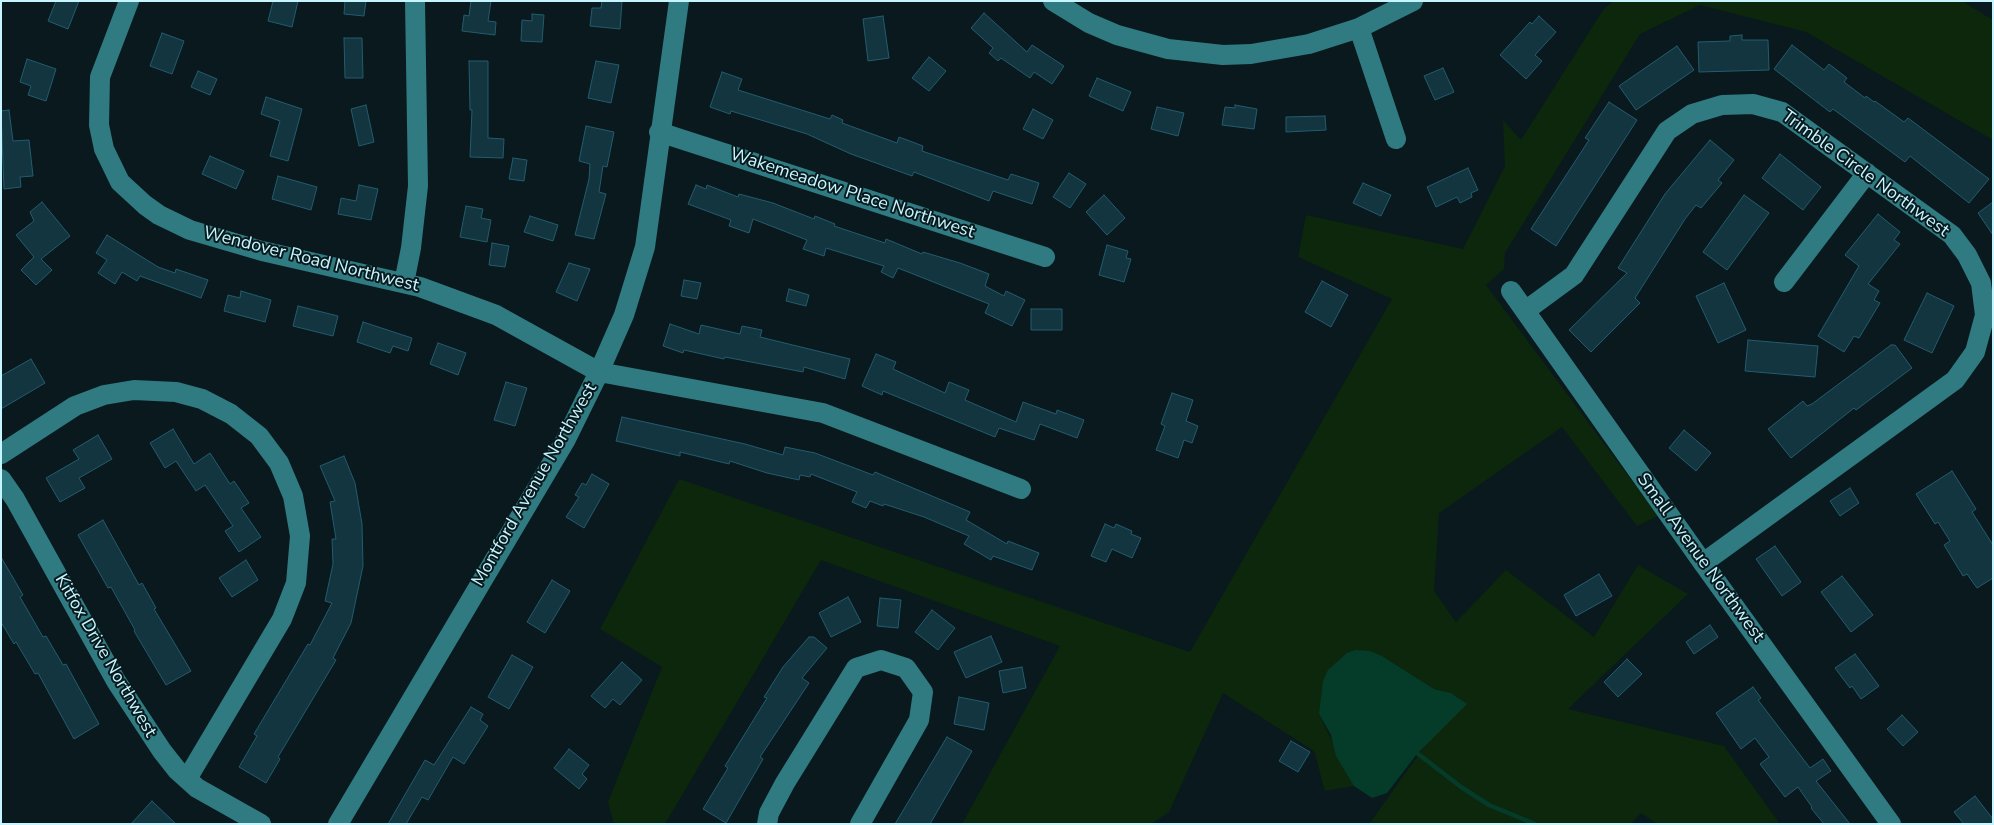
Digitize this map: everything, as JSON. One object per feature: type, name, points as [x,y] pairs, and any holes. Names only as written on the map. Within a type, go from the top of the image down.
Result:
[{"type":"street","name":"Wendover Road Northwest","points":[[129,1],[100,77],[98,102],[104,149],[112,170],[129,192],[159,215],[190,230],[262,251],[420,287],[496,316],[599,372],[823,413],[1021,489]]},
{"type":"street","points":[[404,283],[411,248],[418,186],[415,1]]},
{"type":"street","name":"Montford Avenue Northwest","points":[[338,824],[565,441],[599,372],[624,315],[645,247],[653,201],[659,132],[679,1]]},
{"type":"street","points":[[1053,1],[1089,23],[1117,35],[1168,49],[1223,55],[1251,54],[1309,44],[1359,28],[1413,1]]},
{"type":"street","points":[[1359,28],[1396,139]]},
{"type":"street","name":"Trimble Circle Northwest","points":[[1525,311],[1574,275],[1667,131],[1692,114],[1722,105],[1753,104],[1782,112],[1952,235],[1967,255],[1981,284],[1985,315],[1975,352],[1955,380],[1703,563]]},
{"type":"street","name":"Wakemeadow Place Northwest","points":[[659,132],[1045,257]]},
{"type":"street","points":[[1784,282],[1867,172]]},
{"type":"street","name":"Small Avenue Northwest","points":[[1511,291],[1703,563],[1892,824]]},
{"type":"street","points":[[1,454],[75,406],[104,395],[134,390],[176,392],[202,399],[230,414],[259,436],[279,463],[293,496],[300,536],[296,583],[282,619],[187,779]]},
{"type":"street","name":"Kitfox Drive Northwest","points":[[1,479],[15,498],[116,681],[162,751],[197,788],[261,824]]},
{"type":"street","points":[[767,824],[769,813],[785,783],[856,668],[881,660],[906,668],[923,692],[920,720],[860,824]]},
{"type":"shaded area","points":[[1613,1],[1962,1],[1993,20],[1993,140],[1806,32],[1700,5],[1640,34],[1505,253],[1504,269],[1486,285],[1658,516],[1637,526],[1562,427],[1439,513],[1434,591],[1456,622],[1506,570],[1594,637],[1638,565],[1688,594],[1568,709],[1724,746],[1780,824],[1657,824],[1641,813],[1630,824],[1369,824],[1459,698],[1451,693],[1434,689],[1382,656],[1319,714],[1354,786],[1325,791],[1314,751],[1223,693],[1169,812],[1151,824],[962,824],[1060,646],[821,560],[665,824],[614,824],[608,802],[662,667],[600,629],[679,479],[1190,652],[1392,299],[1298,257],[1306,215],[1463,249],[1505,166],[1503,120],[1521,140],[1603,10]]},
{"type":"shaded area","points":[[1355,650],[1370,651],[1382,656],[1434,689],[1451,693],[1467,704],[1417,754],[1387,793],[1372,798],[1354,786],[1336,756],[1331,735],[1319,714],[1323,681],[1328,670],[1347,653]]},
{"type":"building","points":[[56,1],[79,1],[68,29],[48,21]]},
{"type":"building","points":[[273,1],[298,1],[292,27],[268,21]]},
{"type":"building","points":[[345,1],[366,1],[364,16],[344,14]]},
{"type":"building","points":[[471,1],[491,1],[488,21],[496,22],[495,35],[462,31],[464,15],[469,16]]},
{"type":"building","points":[[602,1],[622,1],[620,29],[590,26],[592,8],[601,8]]},
{"type":"building","points":[[984,13],[1027,52],[1032,45],[1064,66],[1052,84],[1034,72],[1030,78],[1001,58],[998,61],[989,53],[993,48],[971,28]]},
{"type":"building","points":[[532,14],[544,15],[542,42],[521,41],[522,20],[532,21]]},
{"type":"building","points":[[883,16],[889,58],[868,61],[863,19]]},
{"type":"building","points":[[1539,16],[1556,32],[1535,55],[1542,61],[1526,79],[1500,55],[1530,22],[1532,24]]},
{"type":"building","points":[[162,33],[184,41],[172,74],[150,66]]},
{"type":"building","points":[[1742,35],[1742,40],[1768,40],[1769,70],[1699,72],[1698,42],[1730,41],[1730,36]]},
{"type":"building","points":[[344,38],[362,38],[363,78],[345,78]]},
{"type":"building","points":[[1792,45],[1824,70],[1829,64],[1847,78],[1844,82],[1865,98],[1866,96],[1875,101],[1904,122],[1908,118],[1989,179],[1969,203],[1910,156],[1905,162],[1833,109],[1830,112],[1774,69]]},
{"type":"building","points":[[1677,46],[1694,70],[1636,110],[1619,86]]},
{"type":"building","points":[[929,57],[946,71],[929,91],[912,78]]},
{"type":"building","points":[[27,59],[56,69],[46,101],[28,95],[31,86],[20,82]]},
{"type":"building","points":[[469,61],[488,61],[488,138],[504,139],[503,158],[470,157],[472,110],[470,110]]},
{"type":"building","points":[[596,61],[619,65],[611,103],[588,98]]},
{"type":"building","points":[[1443,68],[1454,92],[1435,100],[1424,76]]},
{"type":"building","points":[[198,71],[217,79],[210,95],[191,87]]},
{"type":"building","points":[[722,72],[742,79],[738,90],[830,119],[832,115],[843,120],[842,123],[897,143],[899,137],[923,146],[922,151],[1008,180],[1011,174],[1039,183],[1032,204],[993,191],[989,201],[914,172],[912,176],[851,154],[807,134],[731,111],[730,114],[710,107]]},
{"type":"building","points":[[1097,78],[1131,92],[1123,111],[1089,96]]},
{"type":"building","points":[[266,97],[302,109],[288,161],[270,156],[280,121],[261,114]]},
{"type":"building","points":[[1609,102],[1637,120],[1556,246],[1531,229],[1589,140],[1585,138]]},
{"type":"building","points":[[366,105],[374,142],[359,146],[351,109]]},
{"type":"building","points":[[1235,105],[1257,109],[1254,129],[1222,125],[1225,107],[1235,108]]},
{"type":"building","points":[[1157,107],[1184,113],[1178,136],[1151,129]]},
{"type":"building","points":[[1033,109],[1053,120],[1043,139],[1023,129]]},
{"type":"building","points":[[9,110],[13,141],[29,140],[33,176],[20,177],[21,187],[4,189],[1,111]]},
{"type":"building","points":[[1325,116],[1326,130],[1286,132],[1286,117]]},
{"type":"building","points":[[586,126],[614,132],[607,167],[603,166],[599,192],[606,194],[594,239],[575,235],[589,179],[590,164],[579,161]]},
{"type":"building","points":[[1710,140],[1734,160],[1718,180],[1722,183],[1701,208],[1696,205],[1685,219],[1635,298],[1640,303],[1591,352],[1569,330],[1627,273],[1618,268],[1665,194]]},
{"type":"building","points":[[1780,154],[1821,187],[1803,210],[1762,178]]},
{"type":"building","points":[[210,156],[244,171],[236,189],[202,174]]},
{"type":"building","points":[[513,158],[527,160],[524,181],[509,179]]},
{"type":"building","points":[[1468,168],[1478,190],[1471,193],[1472,197],[1460,203],[1457,197],[1436,207],[1427,187]]},
{"type":"building","points":[[1069,173],[1086,184],[1070,208],[1053,197]]},
{"type":"building","points":[[278,176],[317,187],[311,210],[272,199]]},
{"type":"building","points":[[1363,183],[1391,195],[1381,216],[1353,203]]},
{"type":"building","points":[[359,185],[378,189],[371,220],[338,214],[341,198],[356,201]]},
{"type":"building","points":[[696,185],[706,189],[707,185],[738,197],[739,194],[773,203],[814,219],[815,216],[835,224],[834,226],[885,243],[886,239],[922,254],[923,252],[960,263],[989,274],[985,286],[1004,296],[1006,291],[1025,300],[1012,326],[985,313],[989,304],[898,268],[893,278],[881,272],[884,266],[826,248],[824,256],[803,249],[807,240],[753,219],[749,233],[729,226],[731,220],[688,204]]},
{"type":"building","points":[[1104,195],[1125,218],[1107,235],[1086,212]]},
{"type":"building","points":[[1744,195],[1769,213],[1727,270],[1703,252]]},
{"type":"building","points":[[42,202],[70,236],[41,259],[52,270],[36,285],[21,270],[34,257],[16,235],[34,221],[30,212]]},
{"type":"building","points":[[1993,202],[1993,235],[1978,213]]},
{"type":"building","points":[[466,206],[483,209],[481,218],[491,220],[487,242],[460,237]]},
{"type":"building","points":[[1878,214],[1900,232],[1894,240],[1900,244],[1868,284],[1879,291],[1874,300],[1880,303],[1859,338],[1854,336],[1844,352],[1818,336],[1859,266],[1845,255]]},
{"type":"building","points":[[530,216],[558,225],[553,241],[524,232]]},
{"type":"building","points":[[107,235],[158,267],[175,273],[176,269],[208,280],[201,298],[140,276],[137,281],[122,272],[115,284],[98,273],[107,260],[96,253]]},
{"type":"building","points":[[492,243],[509,246],[505,267],[489,265]]},
{"type":"building","points":[[1107,245],[1128,251],[1126,258],[1131,259],[1124,282],[1099,275]]},
{"type":"building","points":[[569,263],[590,269],[577,301],[556,292]]},
{"type":"building","points":[[684,280],[701,283],[697,299],[681,296]]},
{"type":"building","points":[[1322,281],[1348,295],[1331,327],[1305,312]]},
{"type":"building","points":[[1724,283],[1746,330],[1718,343],[1696,296]]},
{"type":"building","points":[[789,289],[809,295],[806,306],[786,301]]},
{"type":"building","points":[[241,291],[271,300],[265,322],[224,311],[228,295],[240,298]]},
{"type":"building","points":[[1927,293],[1954,306],[1932,353],[1904,340]]},
{"type":"building","points":[[298,306],[338,316],[333,336],[293,326]]},
{"type":"building","points":[[1031,309],[1062,309],[1062,330],[1031,330]]},
{"type":"building","points":[[363,322],[412,338],[408,351],[393,346],[390,353],[357,342]]},
{"type":"building","points":[[670,324],[699,334],[701,325],[740,334],[742,326],[762,330],[760,337],[850,359],[845,379],[804,367],[803,372],[725,357],[724,359],[684,350],[683,353],[663,346]]},
{"type":"building","points":[[1748,340],[1818,346],[1815,377],[1745,371]]},
{"type":"building","points":[[438,343],[466,353],[458,375],[430,364]]},
{"type":"building","points":[[1891,345],[1895,345],[1912,368],[1856,410],[1854,408],[1791,458],[1768,429],[1803,401],[1807,406],[1812,404]]},
{"type":"building","points":[[876,354],[896,362],[893,369],[945,393],[949,382],[969,390],[965,400],[1016,422],[1023,402],[1056,414],[1057,410],[1084,420],[1077,438],[1040,424],[1034,440],[999,428],[995,437],[883,391],[882,395],[862,386]]},
{"type":"building","points":[[31,359],[45,383],[1,409],[1,376]]},
{"type":"building","points":[[506,382],[527,388],[515,426],[494,420]]},
{"type":"building","points":[[1172,393],[1193,400],[1186,421],[1198,426],[1192,443],[1184,440],[1178,458],[1156,450],[1165,426],[1161,424]]},
{"type":"building","points":[[622,417],[745,444],[783,455],[785,447],[815,453],[873,475],[875,472],[970,512],[966,520],[1007,544],[1008,541],[1039,553],[1032,570],[993,556],[991,560],[964,544],[969,536],[924,517],[884,504],[883,506],[870,501],[866,508],[852,502],[857,492],[811,474],[810,477],[800,475],[799,480],[767,473],[730,461],[729,464],[680,452],[680,456],[616,441]]},
{"type":"building","points":[[173,429],[194,464],[210,453],[230,484],[234,481],[249,503],[241,508],[261,537],[239,552],[225,531],[233,526],[205,485],[196,491],[176,461],[165,468],[150,443]]},
{"type":"building","points":[[1684,430],[1711,453],[1696,471],[1669,448]]},
{"type":"building","points":[[98,435],[112,459],[79,478],[85,488],[60,502],[46,478],[79,459],[73,450]]},
{"type":"building","points":[[344,456],[355,483],[362,524],[363,566],[351,623],[333,658],[336,660],[278,757],[280,759],[266,783],[239,767],[257,736],[254,734],[308,644],[310,645],[332,603],[325,601],[333,564],[332,539],[336,539],[330,502],[335,501],[320,466]]},
{"type":"building","points":[[1952,471],[1976,509],[1972,512],[1993,545],[1993,578],[1977,588],[1967,574],[1963,576],[1944,545],[1950,541],[1938,522],[1935,524],[1916,494]]},
{"type":"building","points":[[592,474],[609,484],[584,528],[566,517],[579,497],[575,495],[582,483],[586,485]]},
{"type":"building","points":[[1850,488],[1859,503],[1840,516],[1830,501]]},
{"type":"building","points":[[103,520],[139,585],[142,583],[156,608],[154,609],[191,671],[166,685],[111,587],[108,588],[78,535]]},
{"type":"building","points":[[1105,524],[1114,528],[1116,524],[1132,531],[1131,534],[1141,538],[1132,558],[1112,549],[1106,562],[1091,556]]},
{"type":"building","points":[[1775,546],[1801,582],[1782,596],[1756,559]]},
{"type":"building","points":[[1,557],[23,595],[20,597],[43,637],[46,636],[63,665],[66,664],[99,724],[74,739],[38,673],[35,674],[16,642],[14,644],[1,622]]},
{"type":"building","points":[[246,560],[258,580],[232,597],[219,578]]},
{"type":"building","points":[[1599,574],[1612,596],[1576,616],[1564,595]]},
{"type":"building","points":[[1842,576],[1873,615],[1851,632],[1821,592]]},
{"type":"building","points":[[552,580],[570,591],[545,633],[527,622]]},
{"type":"building","points":[[848,597],[861,622],[831,637],[819,613]]},
{"type":"building","points":[[880,598],[901,600],[898,628],[877,626]]},
{"type":"building","points":[[932,610],[955,628],[938,650],[915,632]]},
{"type":"building","points":[[1710,625],[1718,637],[1694,654],[1686,642]]},
{"type":"building","points":[[991,636],[1002,662],[966,678],[954,652]]},
{"type":"building","points":[[809,637],[814,637],[827,648],[802,678],[809,683],[760,757],[763,759],[726,823],[703,809],[728,768],[725,766],[767,698],[764,697],[783,667]]},
{"type":"building","points":[[1855,654],[1879,686],[1861,699],[1835,668]]},
{"type":"building","points":[[512,655],[533,667],[509,709],[488,697]]},
{"type":"building","points":[[1627,659],[1642,674],[1618,697],[1604,682]]},
{"type":"building","points":[[622,662],[642,680],[620,705],[613,699],[605,708],[591,696]]},
{"type":"building","points":[[1022,667],[1026,688],[1003,693],[999,671]]},
{"type":"building","points":[[1753,687],[1761,698],[1758,700],[1810,768],[1823,759],[1831,771],[1816,781],[1850,824],[1824,824],[1798,787],[1785,797],[1760,764],[1769,757],[1755,738],[1741,749],[1716,713]]},
{"type":"building","points":[[959,697],[989,703],[984,730],[954,724]]},
{"type":"building","points":[[471,707],[483,714],[480,720],[488,726],[464,764],[453,757],[428,800],[422,797],[406,824],[388,824],[425,760],[434,765]]},
{"type":"building","points":[[1902,715],[1918,732],[1903,746],[1887,729]]},
{"type":"building","points":[[947,737],[972,751],[930,824],[895,824]]},
{"type":"building","points":[[1291,741],[1310,752],[1298,772],[1279,761]]},
{"type":"building","points":[[569,749],[589,765],[582,774],[587,779],[579,789],[554,768]]},
{"type":"building","points":[[1975,796],[1993,819],[1993,824],[1964,824],[1954,812]]},
{"type":"building","points":[[152,801],[176,824],[131,824]]},
{"type":"waterway","points":[[1413,750],[1461,787],[1489,805],[1535,824]]}]
